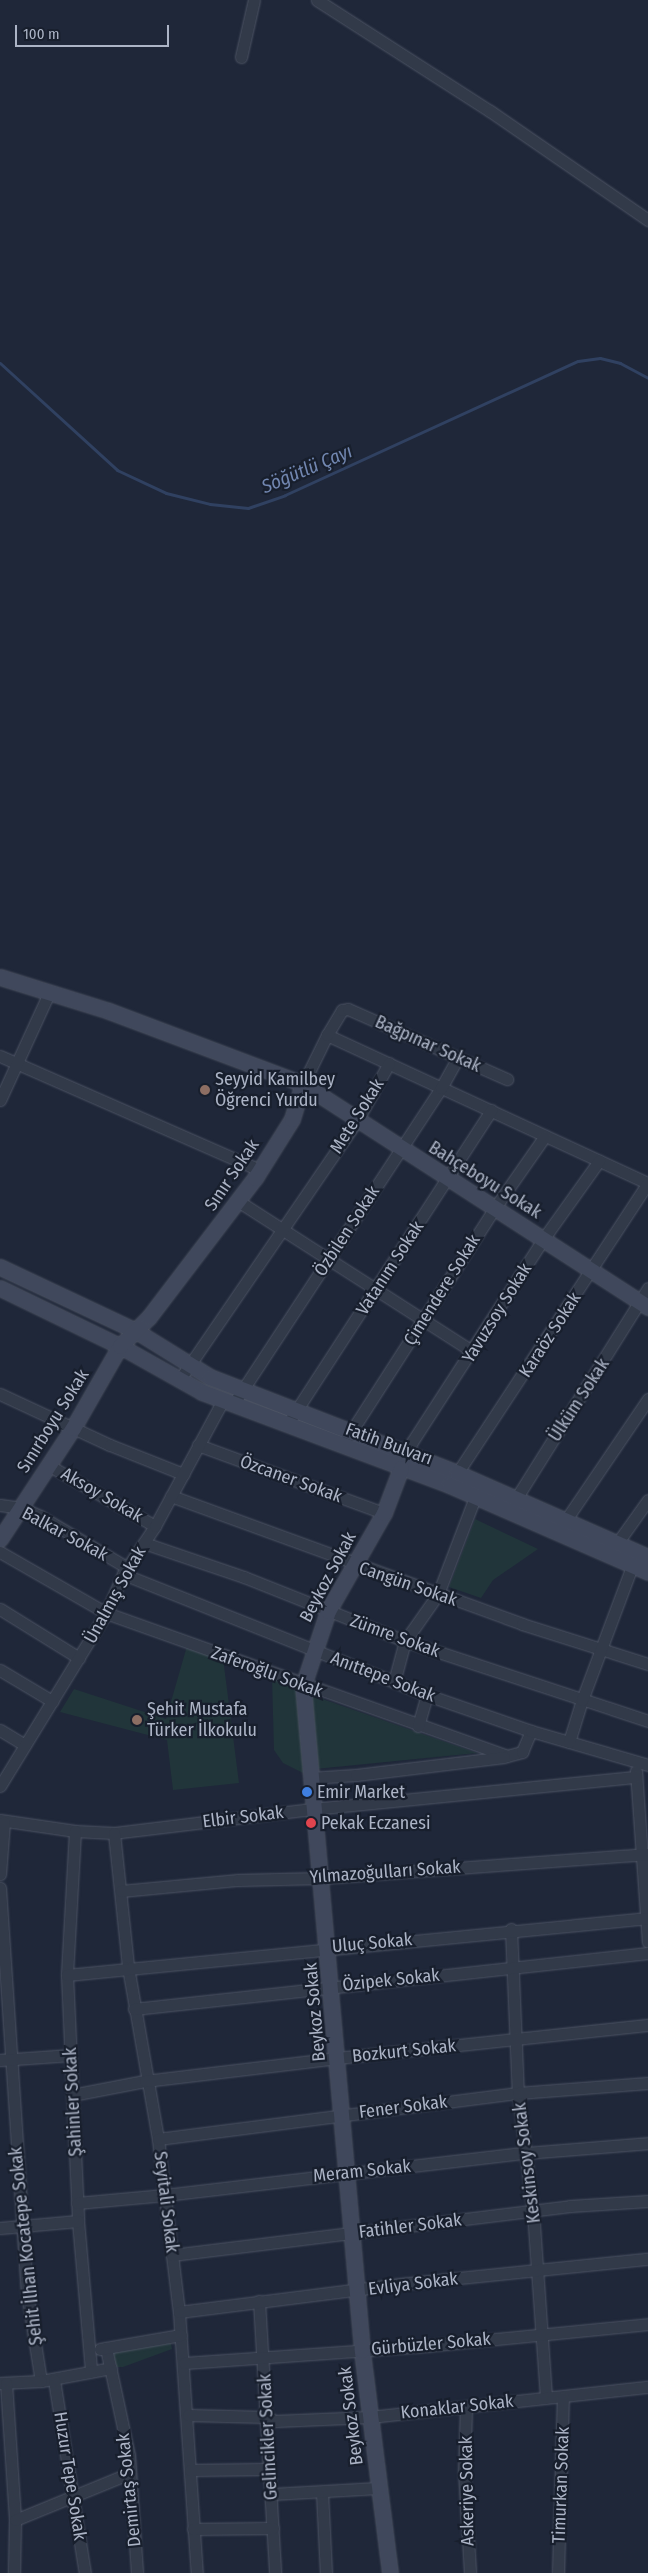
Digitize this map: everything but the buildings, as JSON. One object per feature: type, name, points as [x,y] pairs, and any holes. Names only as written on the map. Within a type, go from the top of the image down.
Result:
[{"type":"street","points":[[241,57],[254,0]]},
{"type":"street","points":[[318,0],[490,111],[648,220]]},
{"type":"street","name":"Bahçeboyu Sokak","points":[[0,977],[109,1011],[303,1084],[447,1179],[544,1238],[591,1271],[644,1304]]},
{"type":"street","points":[[0,1100],[49,993]]},
{"type":"street","name":"Sınır Sokak","points":[[120,1346],[136,1331],[260,1170],[292,1119],[303,1084],[327,1035],[342,1010],[348,1009]]},
{"type":"street","name":"Bağpınar Sokak","points":[[348,1009],[507,1079]]},
{"type":"street","points":[[327,1035],[389,1063]]},
{"type":"street","points":[[0,1056],[260,1170]]},
{"type":"street","name":"Özbilen Sokak","points":[[228,1402],[243,1389],[441,1088],[458,1057]]},
{"type":"street","name":"Mete Sokak","points":[[180,1379],[280,1229],[358,1119],[389,1063],[648,1183]]},
{"type":"street","name":"Vatanım Sokak","points":[[287,1425],[491,1110]]},
{"type":"street","name":"Çimendere Sokak","points":[[342,1446],[494,1209],[545,1136]]},
{"type":"street","name":"Yavuzsoy Sokak","points":[[400,1468],[407,1453],[544,1238],[599,1161]]},
{"type":"street","name":"Karaöz Sokak","points":[[453,1479],[648,1183]]},
{"type":"street","points":[[238,1201],[375,1291],[473,1352]]},
{"type":"street","points":[[0,1268],[136,1331],[210,1377],[407,1453],[453,1479],[612,1549],[648,1557]]},
{"type":"street","name":"Fatih Bulvarı","points":[[0,1288],[120,1346],[180,1379],[228,1402],[400,1468],[453,1479],[475,1497],[512,1505]]},
{"type":"street","name":"Ülküm Sokak","points":[[512,1505],[644,1304],[648,1288]]},
{"type":"street","name":"Sınırboyu Sokak","points":[[0,1539],[73,1428],[120,1346]]},
{"type":"street","points":[[0,1394],[73,1428],[183,1474]]},
{"type":"street","points":[[561,1527],[648,1399]]},
{"type":"street","name":"Ünalmış Sokak","points":[[0,1786],[106,1613],[126,1571],[155,1526],[198,1445],[228,1402]]},
{"type":"street","name":"Özcaner Sokak","points":[[198,1445],[384,1513]]},
{"type":"street","name":"Aksoy Sokak","points":[[48,1465],[155,1526]]},
{"type":"street","name":"Beykoz Sokak","points":[[390,2573],[362,2350],[359,2290],[332,1986],[310,1778],[303,1686],[312,1650],[328,1611],[357,1566],[384,1513],[400,1468]]},
{"type":"street","name":"Cangün Sokak","points":[[171,1496],[357,1566],[601,1650],[648,1664]]},
{"type":"street","points":[[394,1682],[405,1641],[438,1594],[475,1497]]},
{"type":"street","points":[[612,1549],[648,1500]]},
{"type":"street","name":"Balkar Sokak","points":[[0,1505],[22,1508],[126,1571]]},
{"type":"street","name":"Zümre Sokak","points":[[144,1543],[405,1641],[648,1721]]},
{"type":"street","points":[[612,1549],[632,1566],[648,1572]]},
{"type":"street","name":"Zaferoğlu Sokak","points":[[0,1552],[106,1613],[303,1686],[507,1756]]},
{"type":"street","points":[[569,1742],[582,1700],[632,1566]]},
{"type":"street","name":"Anıttepe Sokak","points":[[126,1571],[312,1650],[427,1695],[531,1730],[648,1765]]},
{"type":"street","points":[[0,1609],[79,1658]]},
{"type":"street","points":[[0,1670],[52,1701]]},
{"type":"street","points":[[418,1726],[427,1695]]},
{"type":"street","points":[[0,1730],[25,1745]]},
{"type":"street","points":[[310,1778],[356,1775],[507,1756],[522,1752],[531,1730]]},
{"type":"street","points":[[635,1761],[645,1854],[648,1942]]},
{"type":"street","name":"Elbir Sokak","points":[[2,1821],[75,1831],[114,1833],[313,1809],[636,1777]]},
{"type":"street","points":[[0,1874],[2,1821]]},
{"type":"street","name":"Şahinler Sokak","points":[[75,1831],[67,1975],[78,2220],[92,2372]]},
{"type":"street","name":"Seyitali Sokak","points":[[114,1833],[128,1966],[145,2081],[158,2139],[179,2312],[188,2414],[196,2573]]},
{"type":"street","name":"Yılmazoğulları Sokak","points":[[121,1891],[238,1880],[321,1878],[645,1854]]},
{"type":"street","name":"Şehit İlhan Kocatepe Sokak","points":[[0,1888],[5,2060],[40,2381]]},
{"type":"street","name":"Uluç Sokak","points":[[67,1975],[128,1966],[511,1929],[647,1918]]},
{"type":"street","name":"Keskinsoy Sokak","points":[[511,1929],[515,1966],[514,2039],[518,2093],[533,2211],[546,2398]]},
{"type":"street","name":"Özipek Sokak","points":[[134,2009],[648,1953]]},
{"type":"street","name":"Bozkurt Sokak","points":[[72,2095],[145,2081],[338,2058],[648,2025]]},
{"type":"street","points":[[5,2060],[70,2055]]},
{"type":"street","name":"Fener Sokak","points":[[158,2139],[518,2093],[648,2082]]},
{"type":"street","name":"Meram Sokak","points":[[77,2203],[165,2195],[525,2152],[648,2143]]},
{"type":"street","name":"Fatihler Sokak","points":[[172,2255],[533,2211],[648,2201]]},
{"type":"street","points":[[0,2228],[78,2220]]},
{"type":"street","name":"Evliya Sokak","points":[[179,2312],[259,2301],[648,2259]]},
{"type":"street","name":"Gelincikler Sokak","points":[[259,2301],[264,2356],[268,2469],[272,2494],[275,2573]]},
{"type":"street","name":"Gürbüzler Sokak","points":[[184,2364],[648,2324]]},
{"type":"street","points":[[91,2350],[181,2335]]},
{"type":"street","name":"Demirtaş Sokak","points":[[106,2348],[130,2473],[137,2573]]},
{"type":"street","points":[[14,2573],[15,2520],[3,2383],[54,2380],[111,2368]]},
{"type":"street","name":"Huzur Tepe Sokak","points":[[54,2380],[85,2573]]},
{"type":"street","name":"Konaklar Sokak","points":[[188,2414],[267,2417],[275,2420],[370,2417],[648,2387]]},
{"type":"street","name":"Timurkan Sokak","points":[[558,2573],[563,2397]]},
{"type":"street","name":"Askeriye Sokak","points":[[466,2408],[464,2471],[470,2573]]},
{"type":"street","points":[[190,2470],[268,2469]]},
{"type":"street","points":[[15,2520],[74,2498],[130,2473]]},
{"type":"street","points":[[272,2494],[378,2488]]},
{"type":"street","points":[[322,2492],[326,2573]]},
{"type":"street","points":[[193,2528],[273,2528]]},
{"type":"green space","points":[[475,1519],[538,1549],[493,1580],[481,1598],[449,1587]]},
{"type":"green space","points":[[187,1646],[223,1658],[239,1783],[173,1790],[167,1740],[60,1712],[74,1689],[166,1719]]},
{"type":"green space","points":[[272,1678],[303,1690],[305,1774],[283,1763],[274,1750]]},
{"type":"green space","points":[[308,1694],[477,1753],[315,1769]]},
{"type":"green space","points":[[170,2339],[172,2349],[123,2367],[117,2367],[109,2349]]},
{"type":"waterway","name":"Söğütlü Çayı","points":[[0,363],[117,470],[166,493],[210,504],[248,508],[285,495],[578,361],[600,358],[620,363],[648,378]]},
{"type":"place","name":"Seyyid Kamilbey Öğrenci Yurdu","points":[[205,1090]]},
{"type":"place","name":"Şehit Mustafa Türker İlkokulu","points":[[137,1720]]},
{"type":"place","name":"Emir Market","points":[[307,1792]]},
{"type":"place","name":"Pekak Eczanesi","points":[[311,1823]]}]
